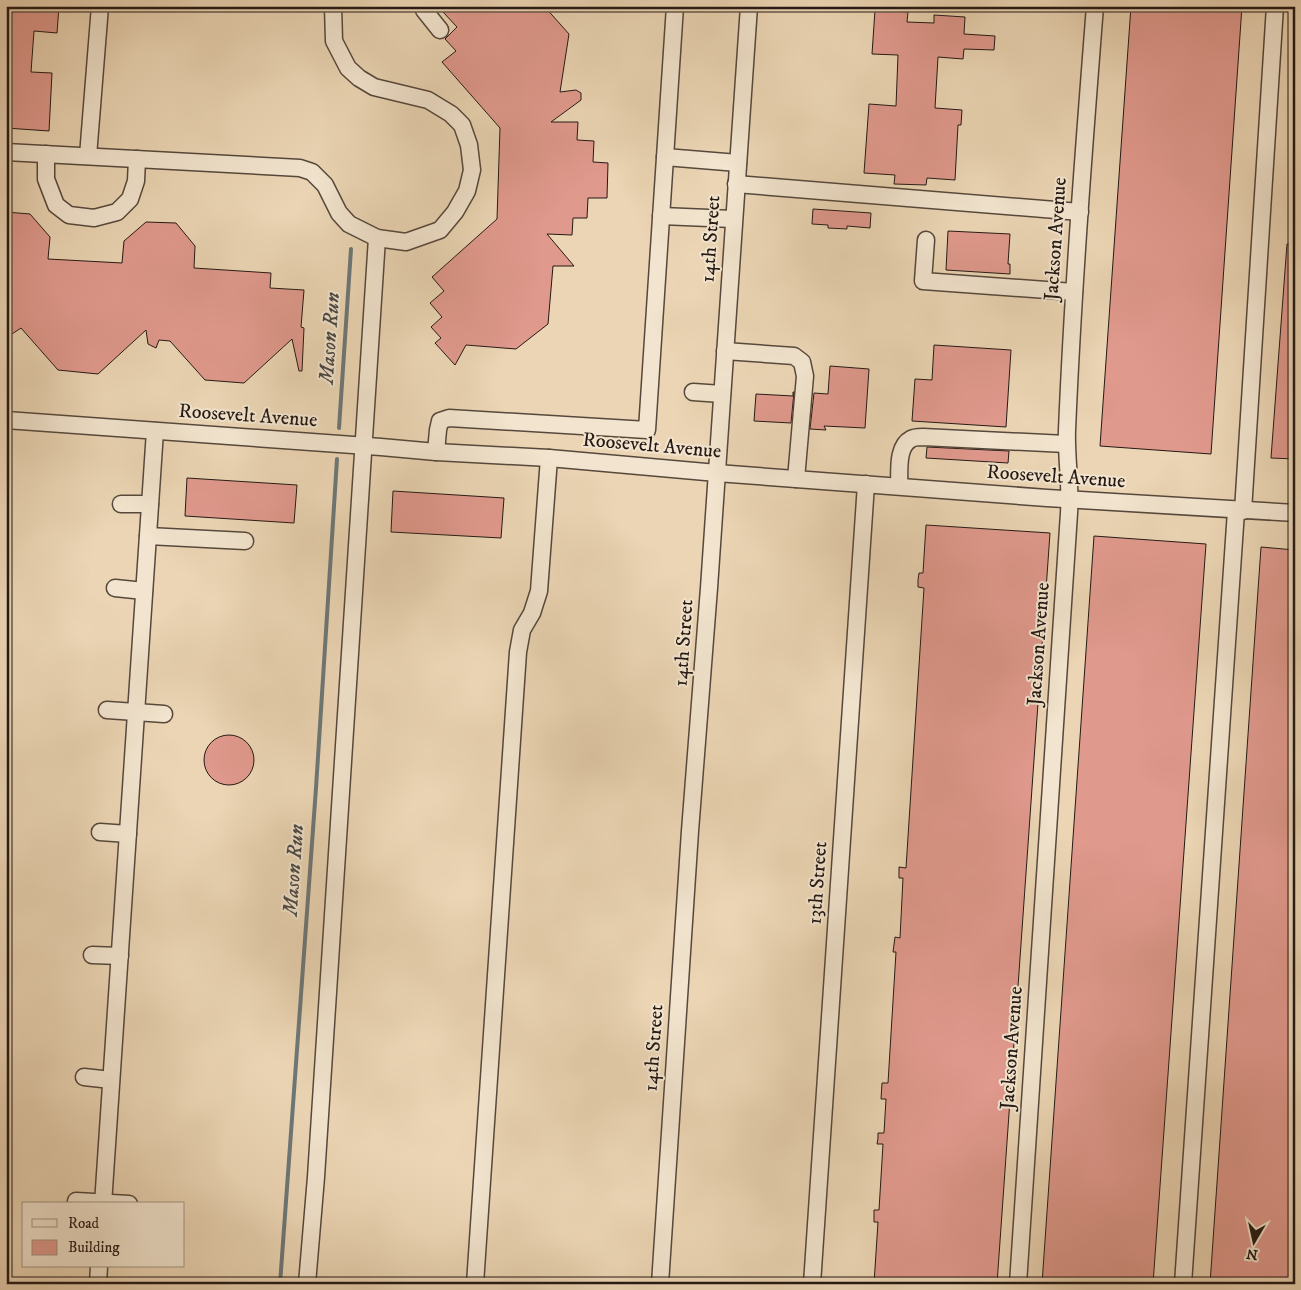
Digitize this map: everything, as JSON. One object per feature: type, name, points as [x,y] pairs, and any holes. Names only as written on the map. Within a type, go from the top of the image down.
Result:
[{"type":"street","points":[[88,156],[100,6]]},
{"type":"street","points":[[6,152],[300,168],[312,172],[325,186],[339,213],[349,224],[377,238],[406,242],[440,230],[455,212],[467,191],[472,170],[469,145],[462,125],[451,114],[428,100],[374,86],[359,78],[348,68],[334,41],[333,6]]},
{"type":"street","points":[[424,6],[424,10],[440,30]]},
{"type":"street","points":[[436,452],[440,421],[449,418],[647,430],[675,6]]},
{"type":"street","name":"14th Street","points":[[660,1284],[749,6]]},
{"type":"street","name":"Jackson Avenue","points":[[1018,1284],[1070,499],[1066,444],[1074,292],[1095,6]]},
{"type":"street","points":[[1183,1284],[1275,6]]},
{"type":"street","points":[[46,154],[46,179],[56,204],[69,215],[94,218],[117,212],[130,199],[136,181],[137,159]]},
{"type":"street","points":[[665,158],[738,162]]},
{"type":"street","points":[[736,184],[1080,212]]},
{"type":"street","points":[[661,216],[733,219]]},
{"type":"street","points":[[307,1284],[316,1177],[377,238]]},
{"type":"street","points":[[926,240],[923,281],[1074,292]]},
{"type":"street","points":[[725,351],[794,356],[802,362],[805,376],[796,479]]},
{"type":"street","points":[[693,392],[722,394]]},
{"type":"street","name":"Roosevelt Avenue","points":[[6,420],[436,452],[549,458],[717,473],[1070,499],[1295,513]]},
{"type":"street","points":[[103,1202],[155,431]]},
{"type":"street","points":[[899,486],[900,455],[905,444],[912,438],[1066,444]]},
{"type":"street","points":[[475,1284],[518,652],[522,630],[532,613],[539,591],[549,458]]},
{"type":"street","name":"13th Street","points":[[812,1284],[866,484]]},
{"type":"street","points":[[121,504],[150,504]]},
{"type":"street","points":[[148,536],[245,541]]},
{"type":"street","points":[[115,588],[144,591]]},
{"type":"street","points":[[107,710],[164,714]]},
{"type":"street","points":[[100,832],[128,834]]},
{"type":"street","points":[[92,955],[120,956]]},
{"type":"street","points":[[84,1077],[111,1080]]},
{"type":"street","points":[[76,1201],[90,1202]]},
{"type":"street","points":[[98,1284],[99,1268]]},
{"type":"building","points":[[6,6],[59,6],[57,33],[34,31],[31,72],[52,73],[49,131],[6,128]]},
{"type":"building","points":[[450,6],[544,6],[569,34],[560,92],[576,90],[581,93],[581,100],[551,122],[578,122],[577,140],[594,141],[593,162],[608,163],[607,198],[588,198],[587,218],[573,218],[572,235],[547,234],[574,266],[553,266],[548,324],[516,349],[466,345],[455,365],[435,343],[441,338],[431,327],[442,317],[430,303],[444,291],[432,277],[497,219],[500,128],[442,62],[456,51],[445,39],[457,27],[443,12]]},
{"type":"building","points":[[1131,6],[1242,6],[1211,454],[1100,446]]},
{"type":"building","points":[[875,10],[908,12],[907,22],[934,23],[934,15],[965,17],[964,34],[995,36],[994,50],[964,49],[963,59],[938,57],[935,108],[962,110],[961,125],[958,125],[955,180],[927,178],[926,185],[894,184],[895,175],[864,173],[869,104],[896,106],[898,55],[872,54]]},
{"type":"building","points":[[813,209],[871,213],[870,228],[847,226],[847,229],[828,228],[828,225],[812,224]]},
{"type":"building","points":[[6,212],[30,214],[50,237],[48,259],[122,263],[124,241],[146,222],[176,223],[195,246],[194,268],[271,273],[270,288],[304,290],[301,327],[304,328],[302,371],[299,371],[292,339],[244,383],[205,380],[170,341],[159,340],[156,348],[148,344],[146,330],[98,374],[58,370],[21,328],[6,338]]},
{"type":"building","points":[[948,231],[1010,234],[1008,264],[1010,264],[1010,274],[946,270]]},
{"type":"building","points":[[1287,244],[1295,244],[1295,459],[1271,458]]},
{"type":"building","points":[[934,345],[1011,350],[1006,427],[912,421],[915,379],[932,380]]},
{"type":"building","points":[[830,366],[869,369],[865,428],[824,426],[826,430],[810,429],[814,393],[828,394]]},
{"type":"building","points":[[794,392],[791,423],[754,421],[756,394],[793,396]]},
{"type":"building","points":[[927,447],[1009,451],[1008,463],[926,458]]},
{"type":"building","points":[[187,478],[297,485],[294,523],[185,516]]},
{"type":"building","points":[[393,491],[504,498],[501,538],[391,532]]},
{"type":"building","points":[[926,525],[1050,533],[997,1284],[874,1284],[878,1222],[874,1222],[874,1210],[879,1210],[883,1144],[877,1144],[878,1133],[884,1133],[886,1099],[881,1099],[882,1083],[888,1083],[896,952],[893,952],[895,937],[900,938],[903,878],[899,878],[899,867],[906,868],[924,588],[918,587],[918,580],[919,573],[923,573]]},
{"type":"building","points":[[1094,536],[1206,544],[1153,1284],[1042,1284]]},
{"type":"building","points":[[1261,547],[1295,550],[1295,1284],[1210,1284]]},
{"type":"building","points":[[224,735],[234,735],[247,742],[254,755],[254,765],[247,778],[234,785],[224,785],[215,781],[208,774],[204,765],[204,755],[208,746],[215,739]]},
{"type":"waterway","name":"Mason Run","points":[[339,428],[351,249]]},
{"type":"waterway","name":"Mason Run","points":[[280,1284],[316,788],[337,459]]}]
